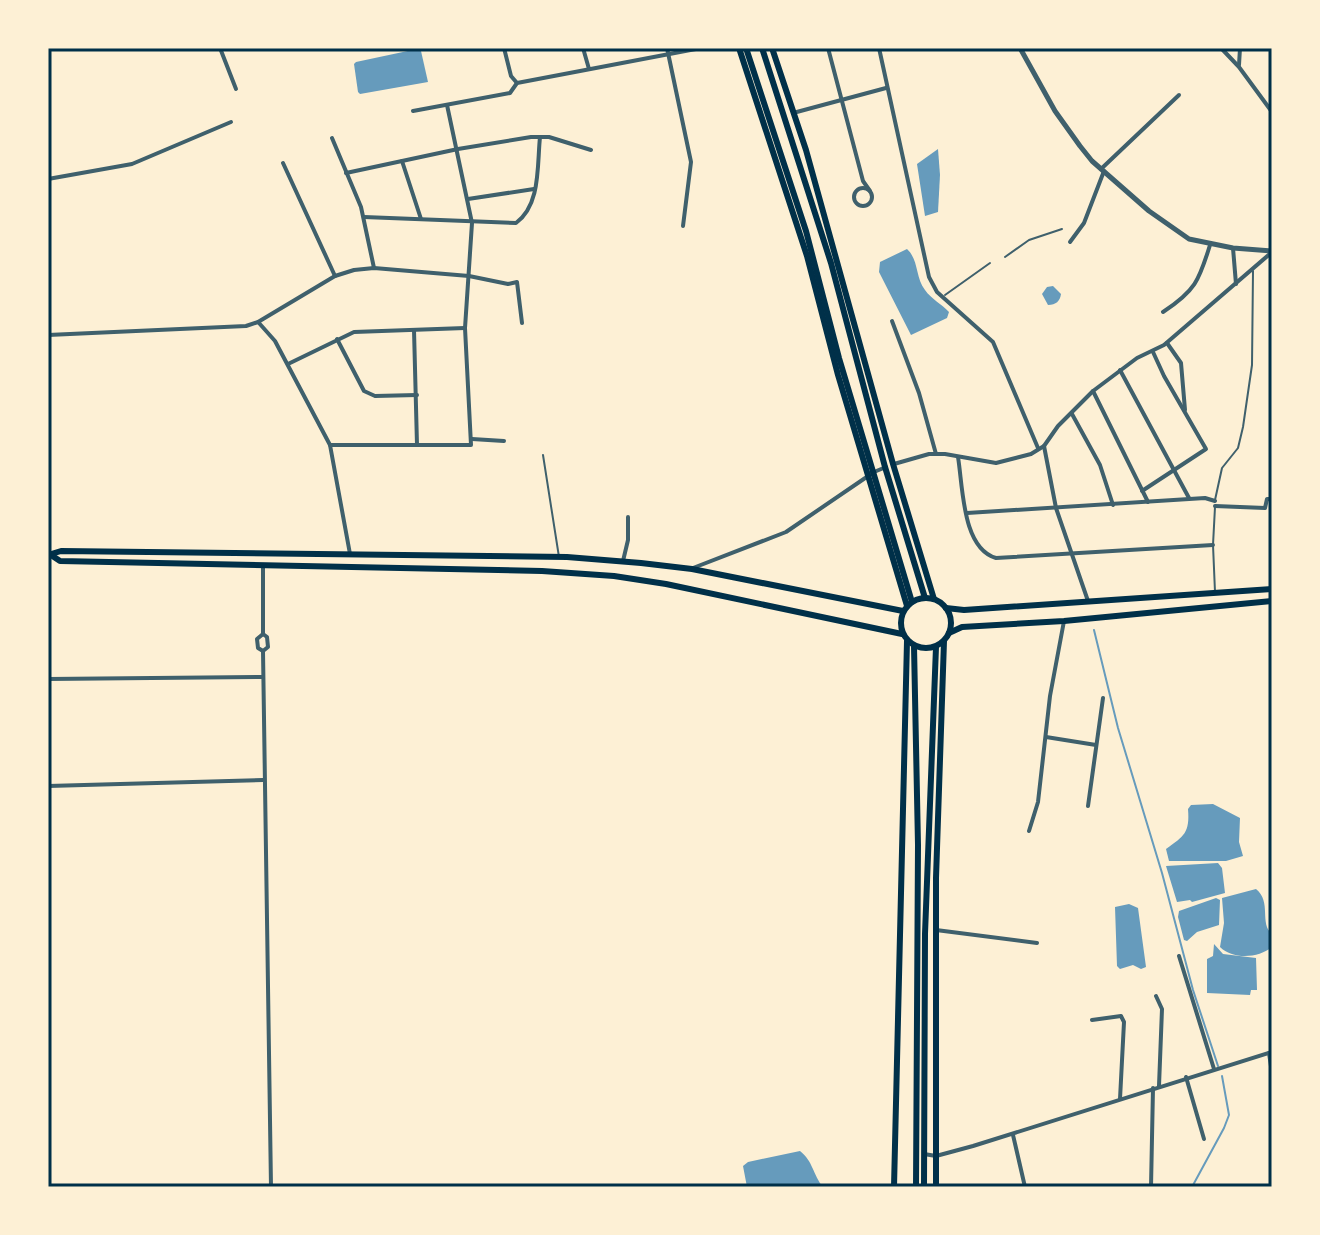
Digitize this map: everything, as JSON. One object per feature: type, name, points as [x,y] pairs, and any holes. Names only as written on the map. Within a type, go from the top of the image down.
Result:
[{"type":"main road","points":[[739,48],[802,232]]},
{"type":"main road","points":[[50,555],[61,551],[263,553],[559,557],[623,561],[692,569],[907,607],[925,598],[934,599],[946,608],[950,616],[949,633],[936,647],[914,646],[902,634],[900,626],[907,607],[839,358],[746,48]]},
{"type":"main road","points":[[762,48],[831,263],[925,598]]},
{"type":"main road","points":[[772,48],[828,227],[889,466],[934,599]]},
{"type":"main road","points":[[263,553],[263,565]]},
{"type":"main road","points":[[50,555],[60,561],[542,571],[614,576],[684,587],[902,634]]},
{"type":"main road","points":[[542,557],[542,571]]},
{"type":"main road","points":[[666,584],[667,567]]},
{"type":"main road","points":[[684,587],[692,569]]},
{"type":"main road","points":[[946,608],[964,610],[1089,603],[1272,589]]},
{"type":"main road","points":[[1194,595],[1195,607]]},
{"type":"main road","points":[[949,633],[962,627],[1064,621],[1272,601]]},
{"type":"main road","points":[[894,1187],[907,641]]},
{"type":"main road","points":[[936,1187],[936,930],[944,641]]},
{"type":"main road","points":[[914,646],[918,845],[916,1187]]},
{"type":"main road","points":[[924,1187],[925,934],[936,647]]},
{"type":"street","points":[[220,48],[236,89]]},
{"type":"street","points":[[504,48],[511,76],[517,83]]},
{"type":"street","points":[[583,48],[589,69]]},
{"type":"street","points":[[667,48],[691,162],[683,226]]},
{"type":"street","points":[[413,111],[510,93],[517,83],[701,48]]},
{"type":"street","points":[[828,48],[863,181],[870,191],[872,197],[870,203],[863,206],[858,203],[855,197],[857,192],[864,188],[870,191]]},
{"type":"street","points":[[879,48],[932,286],[993,342],[1041,447],[1056,508],[1089,603]]},
{"type":"street","points":[[1020,48],[1055,111],[1080,146],[1149,211],[1189,239],[1210,245],[1272,251]]},
{"type":"street","points":[[1221,48],[1272,112]]},
{"type":"street","points":[[1239,67],[1240,48]]},
{"type":"street","points":[[793,113],[886,88]]},
{"type":"street","points":[[1070,242],[1084,223],[1103,170],[1179,95]]},
{"type":"street","points":[[447,105],[472,223],[465,328],[472,442]]},
{"type":"street","points":[[48,179],[132,164],[231,122]]},
{"type":"street","points":[[364,217],[516,223],[531,207],[540,137]]},
{"type":"street","points":[[346,173],[458,149],[540,137],[591,150]]},
{"type":"street","points":[[332,138],[364,217],[374,268]]},
{"type":"street","points":[[402,161],[421,219]]},
{"type":"street","points":[[283,163],[335,276]]},
{"type":"street","points":[[468,199],[534,189]]},
{"type":"street","points":[[819,229],[828,227]]},
{"type":"street","points":[[1163,312],[1195,286],[1210,245]]},
{"type":"street","points":[[1233,248],[1236,284]]},
{"type":"street","points":[[692,569],[786,532],[871,473],[889,466],[936,454],[996,463],[1023,457],[1041,447],[1093,391],[1137,358],[1167,342],[1272,251]]},
{"type":"street","points":[[48,335],[235,327],[258,322],[335,276],[374,268],[469,276],[508,284],[517,282],[522,323]]},
{"type":"street","points":[[892,321],[919,393],[936,454]]},
{"type":"street","points":[[258,322],[275,341],[330,445],[350,554]]},
{"type":"street","points":[[288,364],[358,332],[465,328]]},
{"type":"street","points":[[414,330],[417,445]]},
{"type":"street","points":[[337,339],[364,391],[375,396],[417,395]]},
{"type":"street","points":[[1167,342],[1181,363],[1185,412]]},
{"type":"street","points":[[1142,491],[1206,449],[1153,352]]},
{"type":"street","points":[[1120,370],[1190,499]]},
{"type":"street","points":[[1093,391],[1148,502]]},
{"type":"street","points":[[1072,414],[1100,465],[1113,505]]},
{"type":"street","points":[[330,445],[504,441]]},
{"type":"street","points":[[958,457],[971,536],[989,556],[1213,545]]},
{"type":"street","points":[[967,513],[1205,498],[1215,504],[1265,508],[1267,499],[1272,499]]},
{"type":"street","points":[[623,561],[629,534],[628,517]]},
{"type":"street","points":[[263,565],[263,634],[267,637],[268,647],[263,651]]},
{"type":"street","points":[[1029,831],[1038,802],[1050,696],[1064,621]]},
{"type":"street","points":[[263,634],[257,639],[258,648],[263,651]]},
{"type":"street","points":[[263,651],[271,1187]]},
{"type":"street","points":[[48,679],[263,677]]},
{"type":"street","points":[[1088,806],[1103,698]]},
{"type":"street","points":[[1046,737],[1096,745]]},
{"type":"street","points":[[48,786],[263,780]]},
{"type":"street","points":[[936,930],[1037,943]]},
{"type":"street","points":[[1179,956],[1214,1069]]},
{"type":"street","points":[[1156,996],[1162,1009],[1159,1086]]},
{"type":"street","points":[[1092,1020],[1121,1016],[1124,1022],[1120,1099]]},
{"type":"street","points":[[924,1154],[936,1156],[1012,1134],[1270,1053],[1272,1073]]},
{"type":"street","points":[[1186,1077],[1204,1139]]},
{"type":"street","points":[[1151,1187],[1153,1088]]},
{"type":"street","points":[[1012,1134],[1025,1187]]},
{"type":"lane","points":[[1005,257],[1029,240],[1062,229]]},
{"type":"lane","points":[[943,297],[990,263]]},
{"type":"lane","points":[[1215,593],[1215,504],[1222,468],[1238,448],[1243,427],[1252,365],[1254,269]]},
{"type":"lane","points":[[543,455],[559,557]]},
{"type":"water","points":[[417,49],[421,51],[428,82],[358,92],[356,62]]},
{"type":"water","points":[[938,149],[938,212],[925,216],[917,164]]},
{"type":"water","points":[[907,249],[925,290],[949,312],[947,318],[911,335],[879,272],[880,262]]},
{"type":"water","points":[[1053,286],[1061,294],[1059,301],[1048,305],[1042,294],[1047,287]]},
{"type":"water","points":[[1213,804],[1240,818],[1239,842],[1243,856],[1226,861],[1169,861],[1166,849],[1184,833],[1191,805]]},
{"type":"water","points":[[1218,863],[1222,868],[1225,893],[1192,902],[1177,902],[1166,866]]},
{"type":"water","points":[[1256,889],[1263,900],[1266,924],[1272,934],[1272,947],[1253,955],[1239,956],[1225,951],[1220,947],[1224,923],[1222,898]]},
{"type":"water","points":[[1216,898],[1220,900],[1219,925],[1184,940],[1179,911]]},
{"type":"water","points":[[1129,904],[1138,908],[1146,967],[1141,969],[1133,965],[1120,969],[1117,966],[1115,907]]},
{"type":"water","points":[[1214,944],[1223,954],[1256,958],[1257,990],[1251,990],[1250,995],[1207,993],[1207,959],[1213,956]]},
{"type":"water","points":[[800,1151],[808,1159],[823,1187],[747,1187],[743,1166],[748,1162]]},
{"type":"waterway","points":[[1094,630],[1118,728],[1193,990],[1218,1066]]},
{"type":"waterway","points":[[1192,1187],[1229,1115],[1222,1076]]}]
